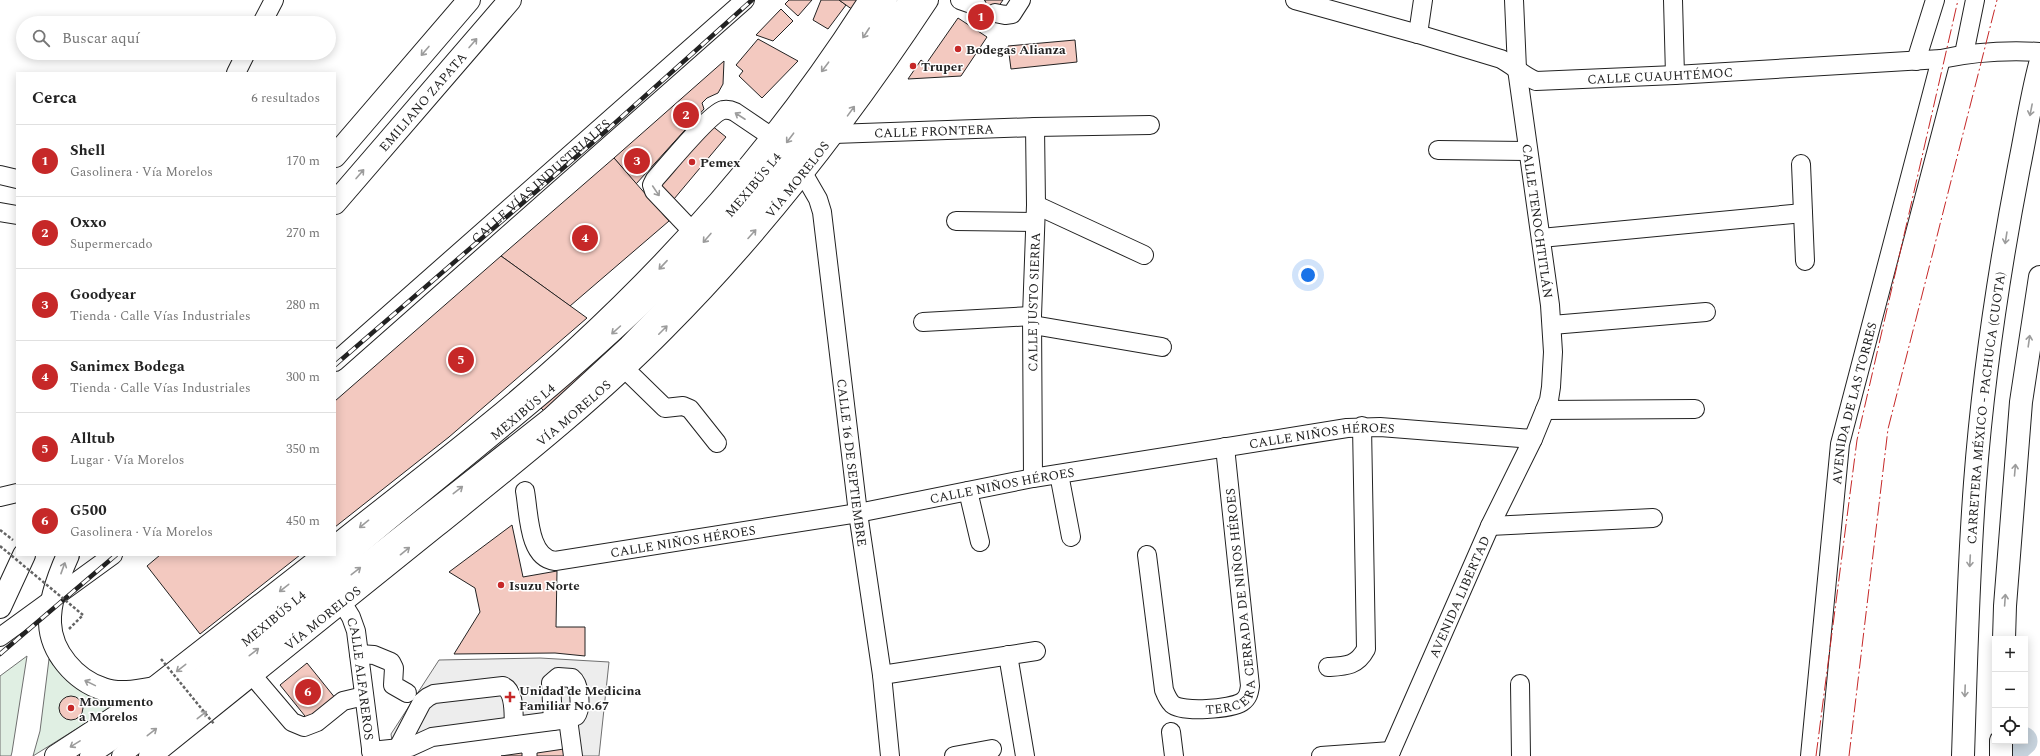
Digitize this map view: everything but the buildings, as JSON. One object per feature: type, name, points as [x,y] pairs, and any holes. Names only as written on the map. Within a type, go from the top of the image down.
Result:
[{"type":"main road","name":"EMILIANO ZAPATA","points":[[336,202],[510,0]]},
{"type":"main road","points":[[336,546],[523,396],[623,305],[727,195],[840,47],[870,0]]},
{"type":"main road","name":"VÍA MORELOS","points":[[56,756],[114,719],[155,688],[554,430],[624,368],[710,281],[803,173],[834,134],[879,72],[927,0]]},
{"type":"main road","points":[[336,155],[466,1]]},
{"type":"main road","name":"CARRETERA MÉXICO - PACHUCA (CUOTA)","points":[[1963,756],[1967,616],[1974,490],[1983,403],[2008,224],[2039,63]]},
{"type":"main road","points":[[2004,636],[2005,598],[2021,402],[2040,277]]},
{"type":"main road","points":[[2,595],[23,556]]},
{"type":"main road","points":[[68,556],[53,598],[50,622],[51,636],[59,653],[70,667],[84,680],[103,690],[122,692],[155,688]]},
{"type":"main road","name":"VÍA MORELOS","points":[[150,756],[252,675],[328,577]]},
{"type":"main road","points":[[2001,744],[2001,756]]},
{"type":"street","points":[[266,16],[274,0]]},
{"type":"street","name":"CALLE VÍAS INDUSTRIALES","points":[[336,361],[745,0]]},
{"type":"street","name":"MEXIBÚS L4","points":[[121,756],[614,332],[686,262],[767,169],[838,74],[888,0]]},
{"type":"street","name":"MEXIBÚS L4","points":[[89,756],[184,689],[328,577],[550,417],[628,345],[698,272],[768,190],[823,120],[874,48],[888,32],[908,0]]},
{"type":"street","points":[[960,0],[978,6]]},
{"type":"street","points":[[995,12],[1005,15],[1012,14],[1021,0]]},
{"type":"street","name":"CALLE CUAUHTÉMOC","points":[[1295,0],[1501,59],[1527,78],[1536,81],[1675,75],[1916,61],[1941,59],[1964,54],[2012,50],[2039,63]]},
{"type":"street","points":[[1418,34],[1423,0]]},
{"type":"street","name":"CALLE TENOCHTITLÁN","points":[[1514,0],[1517,70],[1552,326],[1552,387],[1545,410],[1532,439]]},
{"type":"street","points":[[1673,0],[1675,75]]},
{"type":"street","points":[[1916,61],[1935,0]]},
{"type":"street","points":[[1964,54],[1975,0]]},
{"type":"street","name":"AVENIDA DE LAS TORRES","points":[[1810,756],[1840,444],[1941,59]]},
{"type":"street","points":[[236,72],[242,60]]},
{"type":"street","points":[[693,232],[654,191],[652,186],[655,180],[709,120],[723,110],[735,112],[772,137]]},
{"type":"street","name":"CALLE FRONTERA","points":[[834,134],[1035,127],[1150,125]]},
{"type":"street","name":"CALLE JUSTO SIERRA","points":[[1033,478],[1032,321],[1036,213],[1035,127]]},
{"type":"street","points":[[1438,150],[1528,151]]},
{"type":"street","points":[[1802,164],[1805,261]]},
{"type":"street","name":"CALLE 16 DE SEPTIEMBRE","points":[[803,173],[818,199],[822,212],[858,513],[882,674],[890,756]]},
{"type":"street","points":[[0,175],[16,179]]},
{"type":"street","points":[[0,212],[16,215]]},
{"type":"street","points":[[956,221],[1036,213],[1144,255]]},
{"type":"street","points":[[1541,238],[1803,213]]},
{"type":"street","points":[[1552,326],[1706,312]]},
{"type":"street","points":[[923,322],[1032,321],[1162,347]]},
{"type":"street","points":[[624,368],[665,408],[683,406],[690,409],[717,443]]},
{"type":"street","points":[[1545,410],[1695,409]]},
{"type":"street","points":[[1328,667],[1348,666],[1356,663],[1366,649],[1362,426]]},
{"type":"street","name":"CALLE NIÑOS HÉROES","points":[[525,491],[534,545],[541,556],[547,560],[555,561],[858,513],[1033,478],[1362,426],[1532,439]]},
{"type":"street","name":"AVENIDA LIBERTAD","points":[[1390,754],[1490,526],[1532,439]]},
{"type":"street","name":"TERCERA CERRADA DE NIÑOS HÉROES","points":[[1147,555],[1164,690],[1167,698],[1172,704],[1181,708],[1190,709],[1234,705],[1242,702],[1249,693],[1250,686],[1226,447]]},
{"type":"street","points":[[1059,474],[1071,537]]},
{"type":"street","points":[[968,491],[980,542]]},
{"type":"street","points":[[0,497],[16,493]]},
{"type":"street","points":[[1490,526],[1653,518]]},
{"type":"street","points":[[0,637],[112,556]]},
{"type":"street","name":"CALLE ALFAREROS","points":[[328,577],[354,624],[371,754]]},
{"type":"street","points":[[882,674],[1036,651]]},
{"type":"street","points":[[359,654],[374,655],[391,662],[394,668],[393,685],[407,693]]},
{"type":"street","points":[[1008,655],[1025,756]]},
{"type":"street","points":[[252,675],[292,722],[304,727],[317,722],[343,701],[364,696]]},
{"type":"street","points":[[1520,684],[1522,756]]},
{"type":"street","points":[[398,748],[422,702],[434,694],[503,686],[509,691],[511,696],[514,726]]},
{"type":"street","points":[[371,754],[410,747],[432,737],[561,720],[573,756]]},
{"type":"street","points":[[1171,732],[1174,756]]},
{"type":"street","points":[[954,756],[992,749]]},
{"type":"street","points":[[1321,756],[1390,754]]},
{"type":"path","points":[[0,530],[16,541]]},
{"type":"path","points":[[0,546],[82,615],[71,628]]},
{"type":"path","points":[[161,659],[214,724]]},
{"type":"green space","points":[[27,656],[11,756],[0,756],[0,676]]},
{"type":"green space","points":[[49,659],[58,671],[121,701],[33,756],[40,731]]},
{"type":"shaded area","name":"Unidad de Medicina Familiar No.67","points":[[540,658],[609,662],[599,756],[573,756],[570,727],[393,748],[391,734],[439,660]]},
{"type":"waterway","points":[[2006,756],[2020,744]]},
{"type":"railway","points":[[336,364],[605,132],[752,0]]},
{"type":"railway","points":[[0,654],[115,556]]},
{"type":"power","points":[[1816,756],[1857,440],[1958,0]]},
{"type":"power","points":[[1849,756],[1888,429],[1997,0]]},
{"type":"place","name":"Shell","points":[[981,17]]},
{"type":"place","name":"Bodegas Alianza","points":[[958,49]]},
{"type":"place","name":"Truper","points":[[913,66]]},
{"type":"place","name":"Oxxo","points":[[686,115]]},
{"type":"place","name":"Goodyear","points":[[637,161]]},
{"type":"place","name":"Pemex","points":[[692,162]]},
{"type":"place","name":"Sanimex Bodega","points":[[585,238]]},
{"type":"place","name":"Alltub","points":[[461,360]]},
{"type":"place","name":"Isuzu Norte","points":[[501,585]]},
{"type":"place","name":"G500","points":[[308,692]]},
{"type":"place","name":"Unidad de Medicina Familiar No.67","points":[[510,697]]},
{"type":"place","name":"Monumento a Morelos","points":[[71,708]]}]
